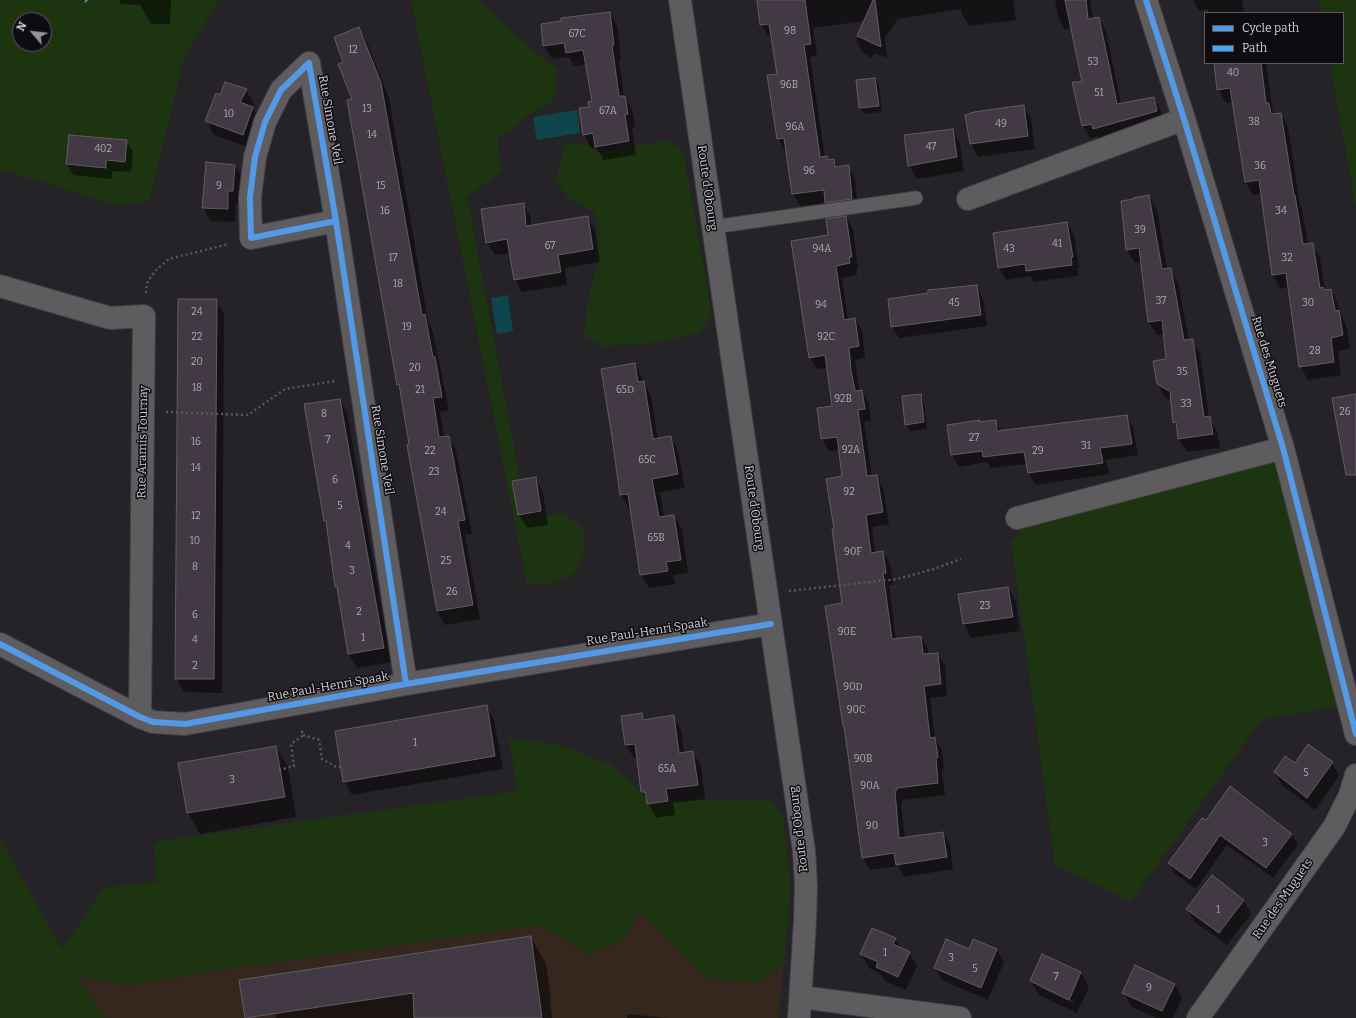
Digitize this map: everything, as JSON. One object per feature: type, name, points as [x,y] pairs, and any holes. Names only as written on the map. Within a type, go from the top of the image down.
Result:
[{"type":"street","name":"Route d'Obourg","points":[[680,0],[804,851],[806,886],[800,1008]]},
{"type":"street","name":"Rue des Muguets","points":[[1146,0],[1184,119],[1283,448],[1356,734]]},
{"type":"street","name":"Rue Simone Veil","points":[[251,238],[250,197],[255,157],[265,122],[281,90],[309,63],[336,221],[406,684]]},
{"type":"street","points":[[968,199],[1184,119]]},
{"type":"street","points":[[251,238],[336,221]]},
{"type":"street","points":[[0,286],[110,318],[144,316]]},
{"type":"street","name":"Rue Aramis Tournay","points":[[140,717],[144,316]]},
{"type":"street","points":[[1017,518],[1283,448]]},
{"type":"street","name":"Rue Paul-Henri Spaak","points":[[0,644],[140,717],[153,722],[185,724],[406,684],[770,624]]},
{"type":"street","name":"Rue des Muguets","points":[[1198,1018],[1334,827],[1350,795],[1356,775]]},
{"type":"street","points":[[800,1008],[960,1018]]},
{"type":"lane","points":[[713,227],[916,198]]},
{"type":"path","points":[[144,316],[147,283],[155,272],[169,259],[251,238]]},
{"type":"path","points":[[143,412],[248,415],[285,390],[360,377]]},
{"type":"path","points":[[766,593],[897,579],[934,569],[961,559]]},
{"type":"path","points":[[296,704],[303,735]]},
{"type":"path","points":[[303,735],[319,740],[322,759],[336,767],[340,767]]},
{"type":"path","points":[[279,770],[294,766],[291,744],[303,735]]},
{"type":"shaded area","points":[[771,800],[783,818],[791,885],[779,1018],[0,1018],[0,838],[77,976],[130,985],[227,969],[539,925],[591,954],[674,801]]},
{"type":"green space","points":[[0,0],[219,0],[184,57],[149,201],[119,206],[0,169]]},
{"type":"green space","points":[[411,0],[475,0],[485,6],[535,52],[556,68],[557,87],[551,103],[530,114],[511,130],[497,137],[502,171],[467,197],[513,441],[526,519],[563,513],[583,529],[585,550],[574,574],[549,584],[527,583]]},
{"type":"green space","points":[[1319,0],[1356,0],[1356,209],[1330,64],[1344,64],[1344,12],[1321,12]]},
{"type":"green space","points":[[669,140],[683,150],[712,315],[701,332],[660,342],[601,346],[584,335],[587,304],[597,267],[599,235],[595,212],[570,200],[556,181],[565,143],[583,143],[599,153]]},
{"type":"green space","points":[[1283,448],[1349,705],[1262,719],[1131,901],[1055,865],[1011,540],[1020,536],[1017,518]]},
{"type":"green space","points":[[509,738],[556,744],[610,764],[658,807],[674,801],[771,800],[783,818],[791,885],[784,965],[756,983],[708,978],[639,912],[625,939],[590,954],[539,925],[227,969],[130,985],[77,976],[105,1018],[0,1018],[0,838],[62,950],[103,888],[157,882],[154,842],[517,791]]},
{"type":"water","points":[[577,110],[580,133],[537,140],[533,117]]},
{"type":"water","points":[[508,295],[513,331],[497,334],[491,298]]},
{"type":"building","points":[[757,0],[805,0],[811,44],[804,45],[820,157],[827,156],[828,160],[834,159],[835,167],[849,165],[852,199],[825,203],[824,190],[792,194],[784,138],[777,139],[767,75],[777,74],[769,24],[760,25]]},
{"type":"building","points":[[873,0],[875,0],[881,47],[857,36]]},
{"type":"building","points":[[1065,0],[1086,0],[1088,19],[1099,17],[1117,104],[1154,97],[1157,111],[1093,129],[1092,124],[1082,126],[1072,82],[1082,82]]},
{"type":"building","points":[[610,12],[614,45],[612,45],[619,96],[625,96],[628,114],[625,115],[629,141],[595,147],[593,133],[583,135],[579,108],[589,107],[588,102],[592,101],[583,50],[566,53],[564,43],[543,46],[541,24],[561,21],[561,18]]},
{"type":"building","points":[[359,27],[381,83],[422,315],[425,314],[442,397],[433,398],[439,437],[449,436],[465,520],[458,521],[473,605],[437,611],[407,445],[409,444],[399,384],[397,385],[347,100],[352,99],[338,64],[343,62],[334,37]]},
{"type":"building","points":[[1214,64],[1261,64],[1266,103],[1269,103],[1271,114],[1281,113],[1303,244],[1313,243],[1320,288],[1323,287],[1323,290],[1331,289],[1335,311],[1339,310],[1343,335],[1331,338],[1334,362],[1299,367],[1286,273],[1272,275],[1259,180],[1245,182],[1230,88],[1217,90]]},
{"type":"building","points":[[875,78],[879,106],[859,108],[856,80]]},
{"type":"building","points":[[225,82],[247,89],[240,102],[253,107],[243,135],[205,121],[216,93],[220,95]]},
{"type":"building","points":[[1024,105],[1028,136],[970,144],[965,115],[974,112]]},
{"type":"building","points":[[953,129],[957,157],[908,166],[904,135]]},
{"type":"building","points":[[69,135],[127,140],[125,162],[106,160],[106,168],[66,164]]},
{"type":"building","points":[[206,162],[235,165],[233,191],[228,191],[228,209],[202,208]]},
{"type":"building","points":[[1149,195],[1162,269],[1171,268],[1184,340],[1193,339],[1204,417],[1210,416],[1213,434],[1178,439],[1176,422],[1173,423],[1171,393],[1169,390],[1157,384],[1153,361],[1166,359],[1162,320],[1148,322],[1139,248],[1126,250],[1121,201]]},
{"type":"building","points":[[524,203],[526,226],[588,216],[593,249],[558,255],[561,272],[514,280],[507,239],[486,243],[481,209]]},
{"type":"building","points":[[846,216],[852,257],[849,257],[850,263],[836,266],[844,320],[855,318],[859,346],[849,348],[855,391],[862,390],[865,409],[858,410],[867,476],[877,475],[883,512],[866,515],[871,553],[883,551],[886,573],[883,573],[892,639],[921,636],[923,654],[938,653],[941,684],[924,686],[930,738],[935,737],[938,757],[936,758],[938,783],[897,788],[895,791],[899,838],[943,832],[947,857],[896,865],[894,853],[862,858],[844,726],[825,606],[842,603],[832,529],[834,529],[826,479],[842,476],[837,437],[821,439],[817,408],[832,406],[825,355],[809,358],[791,241],[828,235],[826,219]]},
{"type":"building","points":[[1067,222],[1073,257],[1071,257],[1072,265],[1026,271],[1025,264],[998,268],[993,233]]},
{"type":"building","points":[[977,285],[981,315],[891,327],[888,299],[928,293],[928,290]]},
{"type":"building","points":[[178,299],[217,299],[214,679],[175,679]]},
{"type":"building","points":[[635,363],[638,382],[644,381],[653,439],[671,436],[678,474],[652,479],[659,517],[674,515],[681,560],[666,562],[668,571],[640,575],[628,494],[620,495],[601,369]]},
{"type":"building","points":[[921,394],[924,422],[905,425],[902,396]]},
{"type":"building","points":[[1356,394],[1356,475],[1346,475],[1332,398]]},
{"type":"building","points":[[340,399],[384,648],[348,654],[337,587],[335,587],[326,521],[324,521],[304,404]]},
{"type":"building","points":[[1127,415],[1132,444],[1100,448],[1103,463],[1028,473],[1024,452],[983,457],[982,451],[951,455],[947,425],[980,420],[979,422],[996,420],[997,431]]},
{"type":"building","points":[[536,477],[541,511],[518,515],[512,481]]},
{"type":"building","points":[[1008,587],[1013,617],[963,624],[958,594]]},
{"type":"building","points":[[487,705],[495,756],[343,782],[335,731]]},
{"type":"building","points":[[642,713],[643,720],[674,715],[679,753],[693,751],[698,785],[666,789],[668,801],[647,804],[645,792],[641,792],[635,744],[625,745],[621,716]]},
{"type":"building","points":[[1308,744],[1333,762],[1307,798],[1274,772],[1285,756],[1295,763]]},
{"type":"building","points":[[276,746],[285,797],[187,813],[178,763]]},
{"type":"building","points":[[1230,786],[1292,834],[1266,868],[1220,835],[1190,879],[1168,863],[1202,818],[1206,820]]},
{"type":"building","points":[[1212,875],[1244,900],[1219,933],[1186,909]]},
{"type":"building","points":[[872,928],[896,938],[893,944],[910,952],[898,977],[876,967],[878,962],[860,954]]},
{"type":"building","points":[[531,936],[542,1018],[414,1018],[413,993],[245,1018],[239,980]]},
{"type":"building","points":[[946,939],[969,949],[973,939],[997,949],[981,988],[934,968]]},
{"type":"building","points":[[1042,954],[1081,972],[1069,1000],[1030,981]]},
{"type":"building","points":[[1135,965],[1175,984],[1162,1011],[1122,993]]},
{"type":"cycle path","points":[[1146,0],[1184,119],[1283,448],[1356,734]]},
{"type":"cycle path","points":[[336,221],[251,238],[250,197],[255,157],[265,122],[281,90],[309,63],[336,221],[406,684]]},
{"type":"cycle path","points":[[0,644],[140,717],[153,722],[185,724],[406,684],[771,624]]}]
